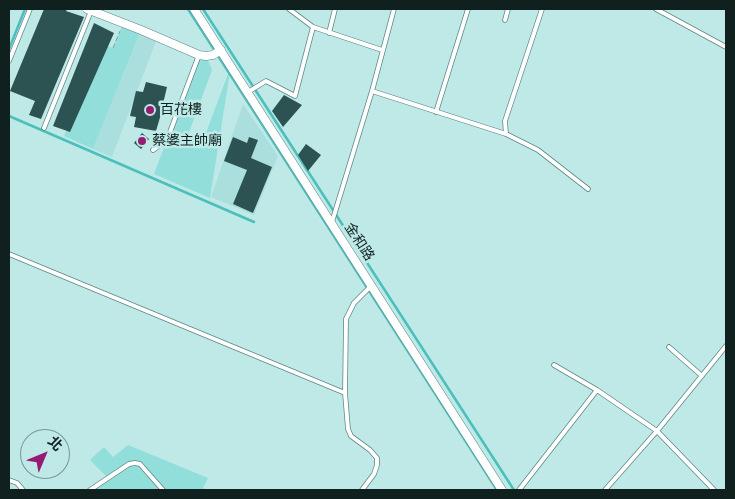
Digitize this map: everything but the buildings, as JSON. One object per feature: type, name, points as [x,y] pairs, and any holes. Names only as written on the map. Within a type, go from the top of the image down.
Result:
[{"type":"street","name":"金和路","points":[[194,9],[502,490]]},
{"type":"street","points":[[90,10],[199,55],[213,55],[221,50]]},
{"type":"lane","points":[[9,61],[30,9]]},
{"type":"lane","points":[[289,9],[312,27],[382,50]]},
{"type":"lane","points":[[328,33],[335,9]]},
{"type":"lane","points":[[332,222],[372,91],[394,9]]},
{"type":"lane","points":[[436,112],[468,9]]},
{"type":"lane","points":[[504,20],[508,9]]},
{"type":"lane","points":[[506,134],[505,122],[542,9]]},
{"type":"lane","points":[[656,9],[726,48]]},
{"type":"lane","points":[[44,128],[90,10]]},
{"type":"lane","points":[[248,92],[266,81],[295,96],[312,27]]},
{"type":"lane","points":[[153,150],[167,140],[199,55]]},
{"type":"lane","points":[[372,91],[506,134],[538,150],[588,189]]},
{"type":"lane","points":[[9,254],[345,393]]},
{"type":"lane","points":[[362,490],[374,474],[377,458],[370,450],[351,436],[348,429],[345,393],[346,319],[354,302],[372,285]]},
{"type":"lane","points":[[605,490],[657,431],[726,346]]},
{"type":"lane","points":[[669,347],[702,376]]},
{"type":"lane","points":[[554,366],[597,390],[657,431],[714,490]]},
{"type":"lane","points":[[519,490],[597,390]]},
{"type":"lane","points":[[90,490],[129,464],[135,463],[140,464],[163,490]]},
{"type":"lane","points":[[9,480],[18,483],[23,490]]},
{"type":"path","points":[[113,48],[123,24]]},
{"type":"shaded area","points":[[123,24],[141,30],[93,149],[64,136],[101,44],[113,48]]},
{"type":"shaded area","points":[[140,33],[156,41],[112,157],[93,149]]},
{"type":"shaded area","points":[[199,55],[206,56],[212,70],[185,143],[200,149],[231,66],[210,198],[154,174]]},
{"type":"shaded area","points":[[243,104],[278,156],[254,215],[211,197]]},
{"type":"shaded area","points":[[128,445],[208,478],[203,488],[206,490],[89,490],[106,476],[90,460],[104,447],[113,457]]},
{"type":"waterway","points":[[9,49],[25,9]]},
{"type":"waterway","points":[[188,9],[497,490]]},
{"type":"waterway","points":[[203,9],[514,490]]},
{"type":"waterway","points":[[9,116],[254,222]]},
{"type":"place","name":"百花樓","points":[[150,110]]},
{"type":"place","name":"蔡婆主帥廟","points":[[142,141]]}]
